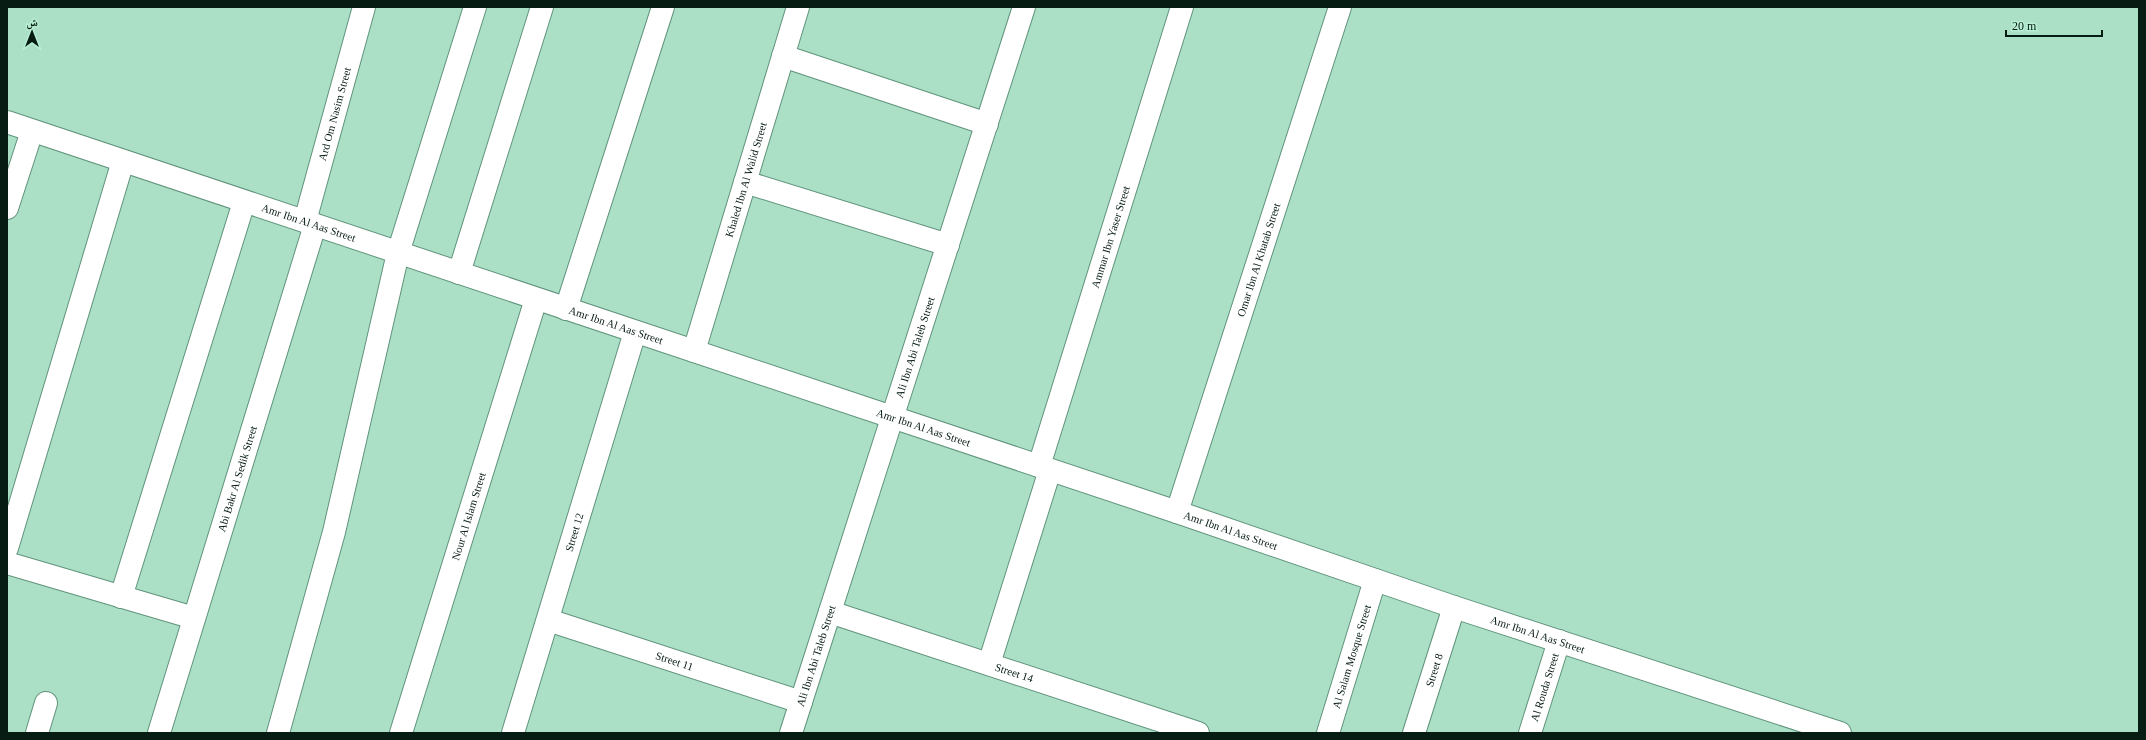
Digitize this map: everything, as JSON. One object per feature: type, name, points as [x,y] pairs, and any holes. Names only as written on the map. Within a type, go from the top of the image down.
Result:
[{"type":"street","name":"Ard Om Nasim Street","points":[[310,223],[364,7]]},
{"type":"street","points":[[278,733],[334,532],[398,253],[476,7]]},
{"type":"street","points":[[459,273],[542,7]]},
{"type":"street","points":[[566,309],[663,7]]},
{"type":"street","name":"Khaled Ibn Al Walid Street","points":[[694,351],[798,7]]},
{"type":"street","name":"Ali Ibn Abi Taleb Street","points":[[792,733],[1024,7]]},
{"type":"street","name":"Ammar Ibn Yaser Street","points":[[989,664],[1044,468],[1182,7]]},
{"type":"street","name":"Omar Ibn Al Khatab Street","points":[[1177,512],[1340,7]]},
{"type":"street","points":[[783,56],[986,124]]},
{"type":"street","name":"Amr Ibn Al Aas Street","points":[[7,122],[1177,512],[1454,607],[1840,733]]},
{"type":"street","points":[[7,208],[32,131]]},
{"type":"street","points":[[7,548],[124,161]]},
{"type":"street","points":[[745,182],[948,245]]},
{"type":"street","points":[[121,597],[244,202]]},
{"type":"street","name":"Abi Bakr Al Sedik Street","points":[[159,733],[310,223]]},
{"type":"street","name":"Nour Al Islam Street","points":[[401,733],[536,299]]},
{"type":"street","name":"Street 12","points":[[513,733],[635,332]]},
{"type":"street","points":[[7,563],[194,618]]},
{"type":"street","name":"Al Salam Mosque Street","points":[[1328,733],[1375,580]]},
{"type":"street","name":"Street 8","points":[[1414,733],[1454,607]]},
{"type":"street","name":"Street 14","points":[[830,612],[1198,733]]},
{"type":"street","name":"Street 11","points":[[548,620],[801,702]]},
{"type":"street","name":"Al Rouda Street","points":[[1530,733],[1560,642]]},
{"type":"street","points":[[37,733],[46,703]]}]
